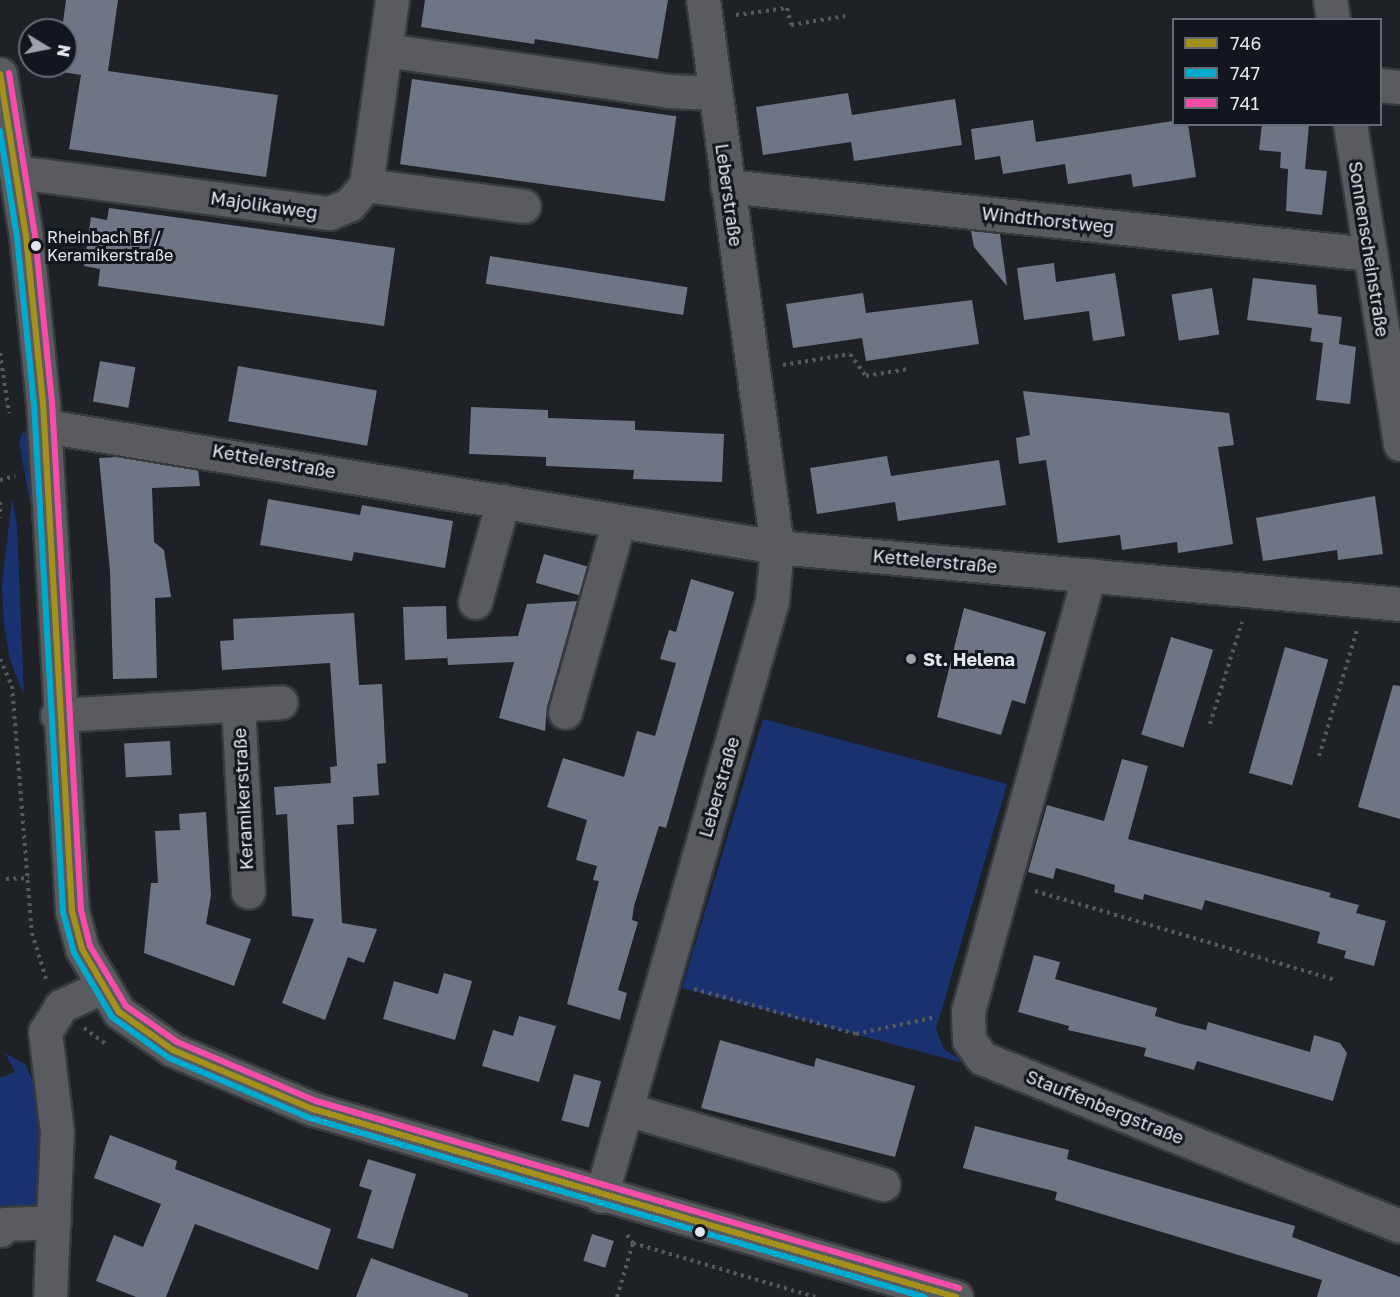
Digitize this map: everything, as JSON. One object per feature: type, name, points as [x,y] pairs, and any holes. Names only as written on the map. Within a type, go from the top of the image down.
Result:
[{"type":"street","points":[[392,0],[366,185],[524,206]]},
{"type":"street","points":[[1330,0],[1333,18]]},
{"type":"street","name":"Leberstraße","points":[[601,1196],[772,601],[777,547],[704,10]]},
{"type":"street","points":[[385,50],[668,91],[715,93]]},
{"type":"street","points":[[0,74],[17,172],[45,426],[57,715],[72,911],[82,949],[102,987],[119,1012],[173,1050],[210,1069],[313,1109],[601,1196],[956,1297]]},
{"type":"street","points":[[1382,85],[1400,87]]},
{"type":"street","name":"Sonnenscheinstraße","points":[[1350,126],[1400,444]]},
{"type":"street","name":"Majolikaweg","points":[[17,172],[328,213],[349,205],[366,185]]},
{"type":"street","name":"Windthorstweg","points":[[727,186],[1370,254]]},
{"type":"street","name":"Kettelerstraße","points":[[45,426],[777,547],[1400,604]]},
{"type":"street","points":[[475,602],[503,501]]},
{"type":"street","points":[[565,712],[620,520]]},
{"type":"street","name":"Stauffenbergstraße","points":[[1089,575],[968,1010],[969,1040],[982,1058],[1400,1226]]},
{"type":"street","name":"Keramikerstraße","points":[[57,715],[281,702]]},
{"type":"street","name":"Keramikerstraße","points":[[238,706],[248,892]]},
{"type":"street","points":[[50,1297],[57,1132],[45,1032],[61,1006],[102,987]]},
{"type":"street","points":[[626,1109],[883,1184]]},
{"type":"street","points":[[0,1230],[5,1224],[54,1222]]},
{"type":"path","points":[[704,10],[787,8],[791,25],[845,16]]},
{"type":"path","points":[[752,370],[850,354],[866,376],[907,369]]},
{"type":"path","points":[[0,406],[7,405]]},
{"type":"path","points":[[0,480],[19,475]]},
{"type":"path","points":[[0,502],[0,518]]},
{"type":"path","points":[[1210,724],[1252,590]]},
{"type":"path","points":[[1319,756],[1366,601]]},
{"type":"path","points":[[0,659],[12,686],[18,729],[32,933],[43,973],[61,1006]]},
{"type":"path","points":[[6,879],[28,878]]},
{"type":"path","points":[[1003,880],[1333,979]]},
{"type":"path","points":[[664,981],[856,1034],[968,1010]]},
{"type":"path","points":[[617,1297],[644,1207]]},
{"type":"path","points":[[633,1243],[815,1297]]},
{"type":"shaded area","points":[[24,431],[29,436],[30,504],[19,441]]},
{"type":"shaded area","points":[[12,498],[17,525],[24,696],[10,660],[4,624],[2,585]]},
{"type":"shaded area","points":[[763,719],[1007,784],[936,1029],[944,1049],[967,1064],[682,988]]},
{"type":"shaded area","points":[[5,1053],[25,1064],[38,1093],[42,1209],[0,1208],[0,1078],[15,1072]]},
{"type":"building","points":[[66,0],[118,0],[108,71],[278,95],[266,177],[69,149],[81,75],[78,75],[78,18],[64,18]]},
{"type":"building","points":[[425,0],[668,0],[658,59],[535,39],[534,44],[421,27]]},
{"type":"building","points":[[412,79],[676,116],[664,201],[400,164]]},
{"type":"building","points":[[848,93],[852,115],[955,99],[962,145],[854,161],[851,142],[763,155],[756,107]]},
{"type":"building","points":[[1033,120],[1036,142],[1172,121],[1172,126],[1188,126],[1196,177],[1133,187],[1131,174],[1068,184],[1065,164],[1003,174],[1000,156],[975,160],[971,129]]},
{"type":"building","points":[[1262,126],[1309,126],[1305,169],[1327,171],[1322,215],[1286,211],[1288,169],[1280,168],[1281,152],[1259,150]]},
{"type":"building","points":[[109,208],[395,248],[384,326],[98,286],[100,269],[84,266],[91,217],[107,220]]},
{"type":"building","points":[[971,231],[1000,234],[1007,286],[974,247]]},
{"type":"building","points":[[490,256],[688,287],[683,315],[486,284]]},
{"type":"building","points":[[1054,263],[1056,282],[1115,273],[1125,336],[1093,341],[1089,311],[1024,320],[1017,268]]},
{"type":"building","points":[[1253,278],[1316,285],[1318,314],[1342,317],[1339,344],[1356,347],[1350,404],[1316,400],[1323,343],[1310,341],[1312,328],[1247,320]]},
{"type":"building","points":[[1212,288],[1219,334],[1179,341],[1172,294]]},
{"type":"building","points":[[863,293],[866,313],[972,300],[979,344],[866,361],[862,338],[793,348],[786,304]]},
{"type":"building","points":[[100,361],[135,367],[128,408],[93,401]]},
{"type":"building","points":[[238,366],[377,390],[367,446],[228,421]]},
{"type":"building","points":[[1023,391],[1229,413],[1234,445],[1218,447],[1233,544],[1178,553],[1177,542],[1122,550],[1120,535],[1058,543],[1046,460],[1019,464],[1016,438],[1030,435]]},
{"type":"building","points":[[471,407],[548,410],[548,418],[635,421],[635,430],[724,434],[722,482],[633,479],[634,470],[546,466],[546,457],[469,454]]},
{"type":"building","points":[[887,456],[891,476],[999,460],[1006,505],[898,521],[895,502],[817,514],[810,468]]},
{"type":"building","points":[[117,457],[198,470],[200,486],[152,488],[154,542],[164,550],[171,597],[155,598],[157,678],[113,679],[110,571],[99,458]]},
{"type":"building","points":[[1375,496],[1383,554],[1338,560],[1337,550],[1263,561],[1256,518]]},
{"type":"building","points":[[268,499],[360,515],[362,505],[453,521],[445,568],[354,552],[352,561],[260,545]]},
{"type":"building","points":[[544,554],[587,566],[579,595],[536,583]]},
{"type":"building","points":[[691,579],[734,592],[666,828],[659,826],[634,906],[632,920],[638,922],[618,990],[627,993],[620,1020],[567,1004],[599,881],[593,880],[597,866],[576,860],[587,820],[547,807],[563,758],[624,777],[637,731],[655,736],[676,663],[660,659],[669,630],[676,632]]},
{"type":"building","points":[[577,601],[547,707],[545,731],[499,718],[514,662],[448,665],[447,654],[447,658],[405,660],[403,607],[446,606],[447,639],[518,636],[527,604]]},
{"type":"building","points":[[964,608],[1046,632],[1025,704],[1012,700],[1001,735],[937,717]]},
{"type":"building","points":[[354,613],[359,685],[382,684],[386,763],[377,764],[379,795],[353,797],[354,824],[337,825],[342,923],[377,929],[364,963],[348,957],[325,1020],[282,1003],[314,919],[292,916],[287,814],[276,815],[274,787],[331,783],[330,767],[337,766],[330,663],[222,670],[220,641],[234,640],[233,619]]},
{"type":"building","points":[[1171,637],[1213,650],[1183,747],[1141,735]]},
{"type":"building","points":[[1285,647],[1328,659],[1292,785],[1249,773]]},
{"type":"building","points":[[1393,685],[1400,686],[1400,819],[1358,807]]},
{"type":"building","points":[[170,741],[172,775],[126,777],[124,743]]},
{"type":"building","points":[[1122,759],[1148,766],[1128,839],[1331,893],[1329,897],[1359,905],[1356,913],[1386,921],[1374,966],[1344,958],[1346,951],[1317,943],[1320,932],[1205,900],[1202,910],[1144,894],[1143,900],[1114,892],[1115,885],[1056,868],[1053,879],[1028,872],[1047,805],[1104,821]]},
{"type":"building","points":[[206,812],[211,895],[206,924],[251,939],[234,986],[144,953],[151,883],[158,883],[155,831],[180,830],[179,814]]},
{"type":"building","points":[[1034,955],[1060,962],[1055,979],[1157,1008],[1155,1016],[1181,1024],[1206,1030],[1208,1022],[1310,1052],[1314,1035],[1340,1043],[1347,1053],[1333,1101],[1197,1061],[1194,1070],[1144,1056],[1146,1048],[1068,1030],[1069,1026],[1018,1012]]},
{"type":"building","points":[[444,973],[472,981],[455,1040],[383,1019],[394,981],[438,994]]},
{"type":"building","points":[[519,1016],[556,1026],[539,1082],[482,1066],[493,1030],[513,1036]]},
{"type":"building","points":[[720,1040],[814,1067],[816,1058],[915,1086],[895,1157],[701,1108]]},
{"type":"building","points":[[574,1074],[601,1081],[589,1128],[562,1120]]},
{"type":"building","points":[[975,1126],[1069,1150],[1067,1159],[1295,1226],[1292,1237],[1400,1277],[1400,1297],[1317,1297],[1322,1280],[1055,1200],[1057,1192],[963,1168]]},
{"type":"building","points":[[110,1135],[177,1161],[175,1169],[331,1229],[318,1270],[195,1224],[166,1297],[136,1297],[96,1281],[114,1235],[143,1247],[161,1204],[94,1178]]},
{"type":"building","points":[[368,1159],[416,1174],[393,1249],[357,1238],[372,1190],[359,1186]]},
{"type":"building","points":[[592,1234],[614,1241],[605,1268],[583,1261]]},
{"type":"building","points":[[371,1258],[468,1294],[468,1297],[356,1297]]},
{"type":"transit line","name":"741","points":[[9,73],[35,235],[52,401],[81,910],[90,946],[126,1006],[177,1042],[316,1101],[959,1288]]},
{"type":"transit line","name":"746","points":[[0,74],[26,236],[43,402],[72,911],[82,949],[119,1012],[173,1050],[313,1109],[956,1297]]},
{"type":"transit line","name":"747","points":[[0,131],[17,237],[34,403],[63,912],[74,953],[112,1017],[169,1058],[310,1118],[924,1297]]},
{"type":"place","name":"Rheinbach Bf / Keramikerstraße","points":[[36,246]]},
{"type":"place","name":"St. Helena","points":[[911,659]]}]
